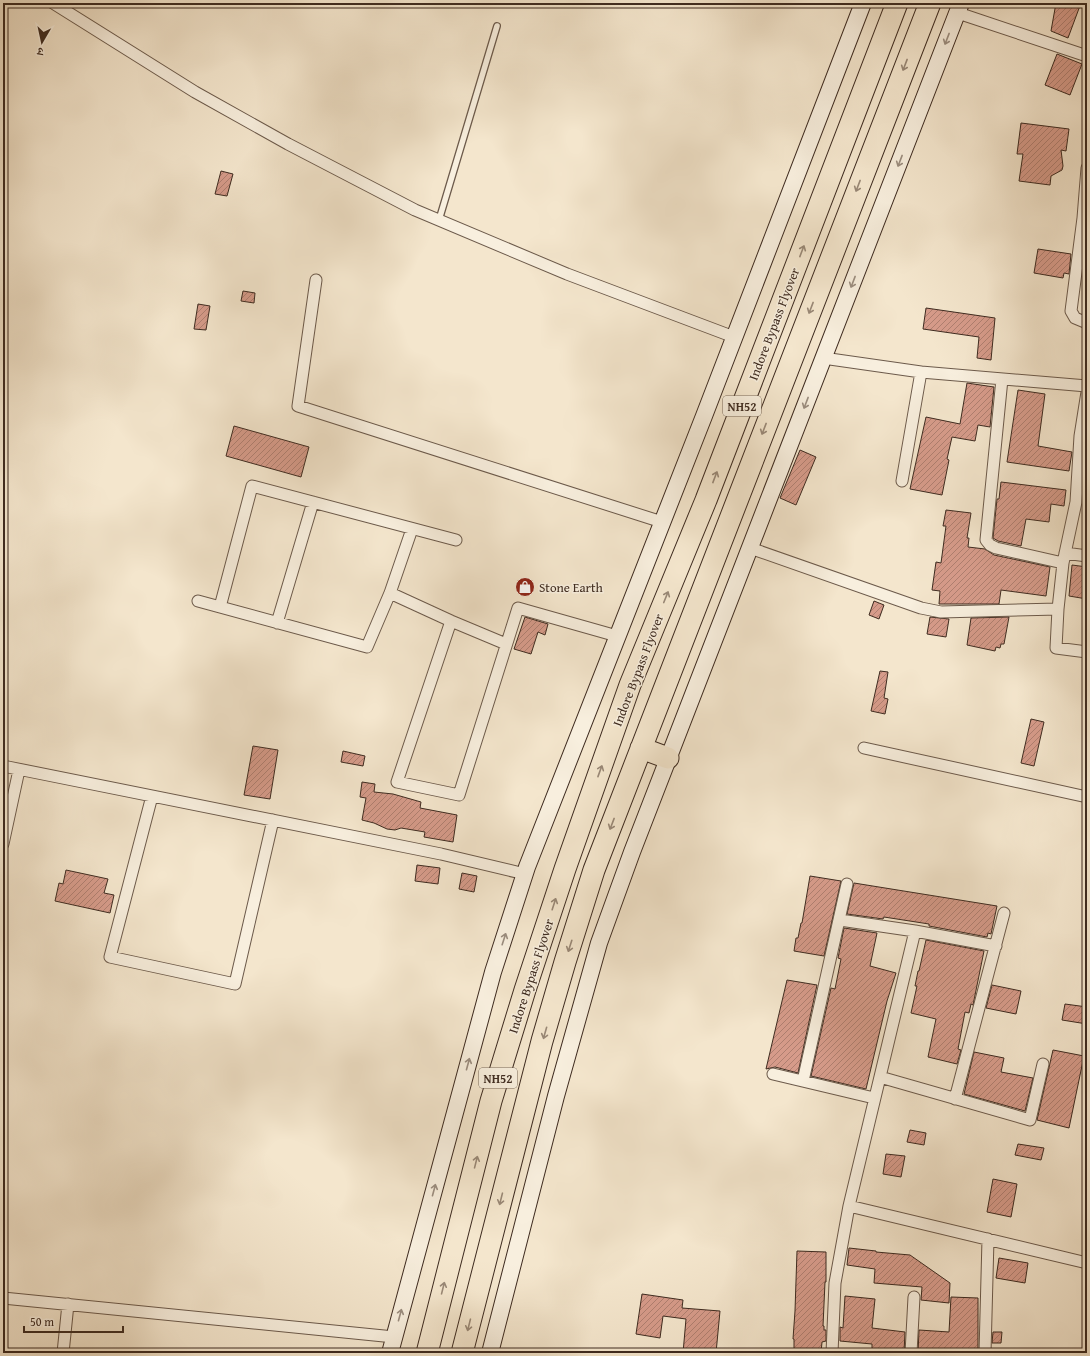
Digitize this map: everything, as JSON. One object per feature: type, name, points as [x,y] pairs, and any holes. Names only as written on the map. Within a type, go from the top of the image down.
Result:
[{"type":"highway","name":"Indore Bypass Flyover","points":[[427,1353],[491,1101],[528,983],[587,808],[630,685],[706,500],[897,3]]},
{"type":"highway","name":"NH52","points":[[462,1353],[542,1041],[594,870],[930,3]]},
{"type":"highway","points":[[641,748],[668,758]]},
{"type":"street","points":[[53,3],[195,92],[288,144],[415,210],[567,274],[734,337]]},
{"type":"street","points":[[390,1353],[494,972],[525,874],[864,3]]},
{"type":"street","points":[[490,1353],[554,1103],[599,943],[668,758],[959,8],[1087,56]]},
{"type":"street","points":[[1087,168],[1084,240],[1071,310],[1075,318],[1087,323]]},
{"type":"street","points":[[316,280],[298,406],[662,522]]},
{"type":"street","points":[[823,358],[921,372],[1087,386]]},
{"type":"street","points":[[902,481],[921,372]]},
{"type":"street","points":[[1002,379],[986,540],[990,545],[996,548],[1064,558],[1087,556]]},
{"type":"street","points":[[1087,392],[1080,436],[1082,474],[1064,558],[1058,609],[1056,648],[1087,652]]},
{"type":"street","points":[[220,607],[252,486],[456,540]]},
{"type":"street","points":[[277,623],[313,502]]},
{"type":"street","points":[[198,601],[366,647],[390,593],[412,529]]},
{"type":"street","points":[[750,548],[930,610],[941,612],[1058,609]]},
{"type":"street","points":[[390,593],[451,622],[506,644]]},
{"type":"street","points":[[451,622],[397,782],[459,795],[518,608],[617,636]]},
{"type":"street","points":[[864,748],[1087,797]]},
{"type":"street","points":[[3,766],[441,854],[525,874]]},
{"type":"street","points":[[3,844],[19,770]]},
{"type":"street","points":[[152,796],[110,957],[235,984],[272,820]]},
{"type":"street","points":[[803,1081],[847,884]]},
{"type":"street","points":[[955,1099],[1004,913]]},
{"type":"street","points":[[840,920],[915,931],[996,946]]},
{"type":"street","points":[[832,1353],[835,1283],[849,1206],[915,931]]},
{"type":"street","points":[[880,1077],[1030,1120],[1043,1064]]},
{"type":"street","points":[[773,1074],[874,1098]]},
{"type":"street","points":[[849,1206],[1087,1263]]},
{"type":"street","points":[[984,1353],[988,1239]]},
{"type":"street","points":[[911,1353],[914,1297]]},
{"type":"street","points":[[3,1298],[394,1337]]},
{"type":"street","points":[[63,1353],[68,1304]]},
{"type":"lane","points":[[439,220],[497,26]]},
{"type":"building","points":[[1056,3],[1081,3],[1068,38],[1051,31]]},
{"type":"building","points":[[1057,54],[1082,64],[1070,95],[1045,85]]},
{"type":"building","points":[[1021,123],[1069,129],[1066,151],[1061,150],[1062,170],[1051,176],[1050,185],[1019,181],[1023,154],[1017,154]]},
{"type":"building","points":[[221,171],[233,174],[227,196],[215,194]]},
{"type":"building","points":[[1038,249],[1071,254],[1069,274],[1064,273],[1063,278],[1034,273]]},
{"type":"building","points":[[1085,256],[1087,256],[1087,277],[1083,276]]},
{"type":"building","points":[[243,291],[255,293],[254,303],[241,301]]},
{"type":"building","points":[[198,304],[210,306],[206,330],[194,329]]},
{"type":"building","points":[[926,308],[995,318],[991,360],[977,358],[979,337],[923,329]]},
{"type":"building","points":[[967,383],[994,387],[990,427],[978,425],[975,441],[952,437],[942,495],[910,489],[926,417],[960,424]]},
{"type":"building","points":[[1018,390],[1045,394],[1038,446],[1072,452],[1069,471],[1007,462]]},
{"type":"building","points":[[234,426],[309,447],[301,477],[226,456]]},
{"type":"building","points":[[800,450],[816,457],[796,505],[780,498]]},
{"type":"building","points":[[1001,482],[1066,490],[1064,506],[1051,504],[1049,522],[1026,519],[1021,546],[998,541],[993,538],[997,499],[999,499]]},
{"type":"building","points":[[946,510],[971,513],[967,538],[969,538],[968,547],[985,549],[994,555],[1050,567],[1046,596],[1001,590],[999,604],[939,604],[940,591],[932,590],[936,562],[941,563],[946,526],[943,526]]},
{"type":"building","points":[[1072,565],[1087,567],[1087,599],[1069,596]]},
{"type":"building","points":[[874,601],[884,605],[879,619],[869,615]]},
{"type":"building","points":[[525,617],[548,624],[545,635],[538,632],[531,654],[514,649]]},
{"type":"building","points":[[930,617],[949,619],[946,637],[927,634]]},
{"type":"building","points":[[1009,617],[1004,644],[1001,644],[1000,648],[996,647],[995,651],[967,645],[971,618]]},
{"type":"building","points":[[880,671],[888,672],[884,698],[888,699],[885,714],[871,711]]},
{"type":"building","points":[[1031,719],[1044,722],[1034,766],[1021,763]]},
{"type":"building","points":[[253,746],[278,750],[270,799],[244,795]]},
{"type":"building","points":[[343,751],[365,756],[363,766],[341,762]]},
{"type":"building","points":[[362,782],[375,784],[374,792],[393,794],[421,802],[420,808],[457,815],[453,842],[424,837],[425,832],[401,828],[395,830],[387,829],[374,823],[362,820],[366,798],[360,797]]},
{"type":"building","points":[[417,865],[440,868],[438,884],[415,881]]},
{"type":"building","points":[[66,870],[108,879],[104,893],[114,895],[110,913],[55,901],[59,883],[63,884]]},
{"type":"building","points":[[462,873],[477,876],[474,892],[459,889]]},
{"type":"building","points":[[810,876],[841,881],[824,956],[794,951],[796,938],[798,938],[802,923]]},
{"type":"building","points":[[854,883],[997,906],[991,934],[988,933],[987,937],[929,926],[929,924],[884,917],[883,919],[847,914]]},
{"type":"building","points":[[844,928],[877,933],[870,966],[896,973],[887,1001],[866,1089],[811,1076],[831,988],[835,989],[841,959],[838,958]]},
{"type":"building","points":[[926,940],[984,951],[973,1005],[971,1004],[969,1013],[965,1012],[958,1049],[961,1050],[957,1064],[928,1057],[936,1019],[911,1013],[917,986],[915,986],[918,971]]},
{"type":"building","points":[[787,980],[817,985],[798,1073],[775,1067],[766,1069]]},
{"type":"building","points":[[992,985],[1021,991],[1016,1014],[986,1008]]},
{"type":"building","points":[[1065,1004],[1087,1007],[1087,1024],[1062,1020]]},
{"type":"building","points":[[1053,1050],[1084,1056],[1069,1128],[1037,1120]]},
{"type":"building","points":[[974,1052],[1004,1058],[1001,1072],[1033,1078],[1025,1111],[964,1094]]},
{"type":"building","points":[[910,1130],[926,1133],[924,1145],[907,1142]]},
{"type":"building","points":[[1018,1144],[1044,1148],[1041,1160],[1015,1155]]},
{"type":"building","points":[[886,1154],[905,1156],[901,1177],[883,1174]]},
{"type":"building","points":[[993,1179],[1017,1184],[1011,1217],[987,1212]]},
{"type":"building","points":[[849,1248],[910,1255],[950,1283],[949,1303],[921,1300],[922,1287],[874,1283],[875,1269],[847,1265]]},
{"type":"building","points":[[797,1251],[826,1252],[826,1282],[823,1326],[824,1330],[826,1330],[826,1341],[822,1342],[821,1353],[794,1353],[793,1339]]},
{"type":"building","points":[[999,1258],[1028,1263],[1025,1283],[996,1278]]},
{"type":"building","points":[[642,1294],[683,1300],[682,1308],[720,1311],[716,1353],[683,1353],[686,1319],[663,1316],[660,1338],[636,1334]]},
{"type":"building","points":[[845,1296],[875,1299],[872,1328],[905,1332],[904,1353],[872,1353],[872,1344],[840,1341],[840,1327],[843,1328]]},
{"type":"building","points":[[951,1297],[978,1298],[978,1353],[918,1353],[919,1330],[949,1332]]},
{"type":"building","points":[[993,1332],[1002,1332],[1001,1343],[992,1343]]},
{"type":"place","name":"Stone Earth","points":[[525,587]]}]
